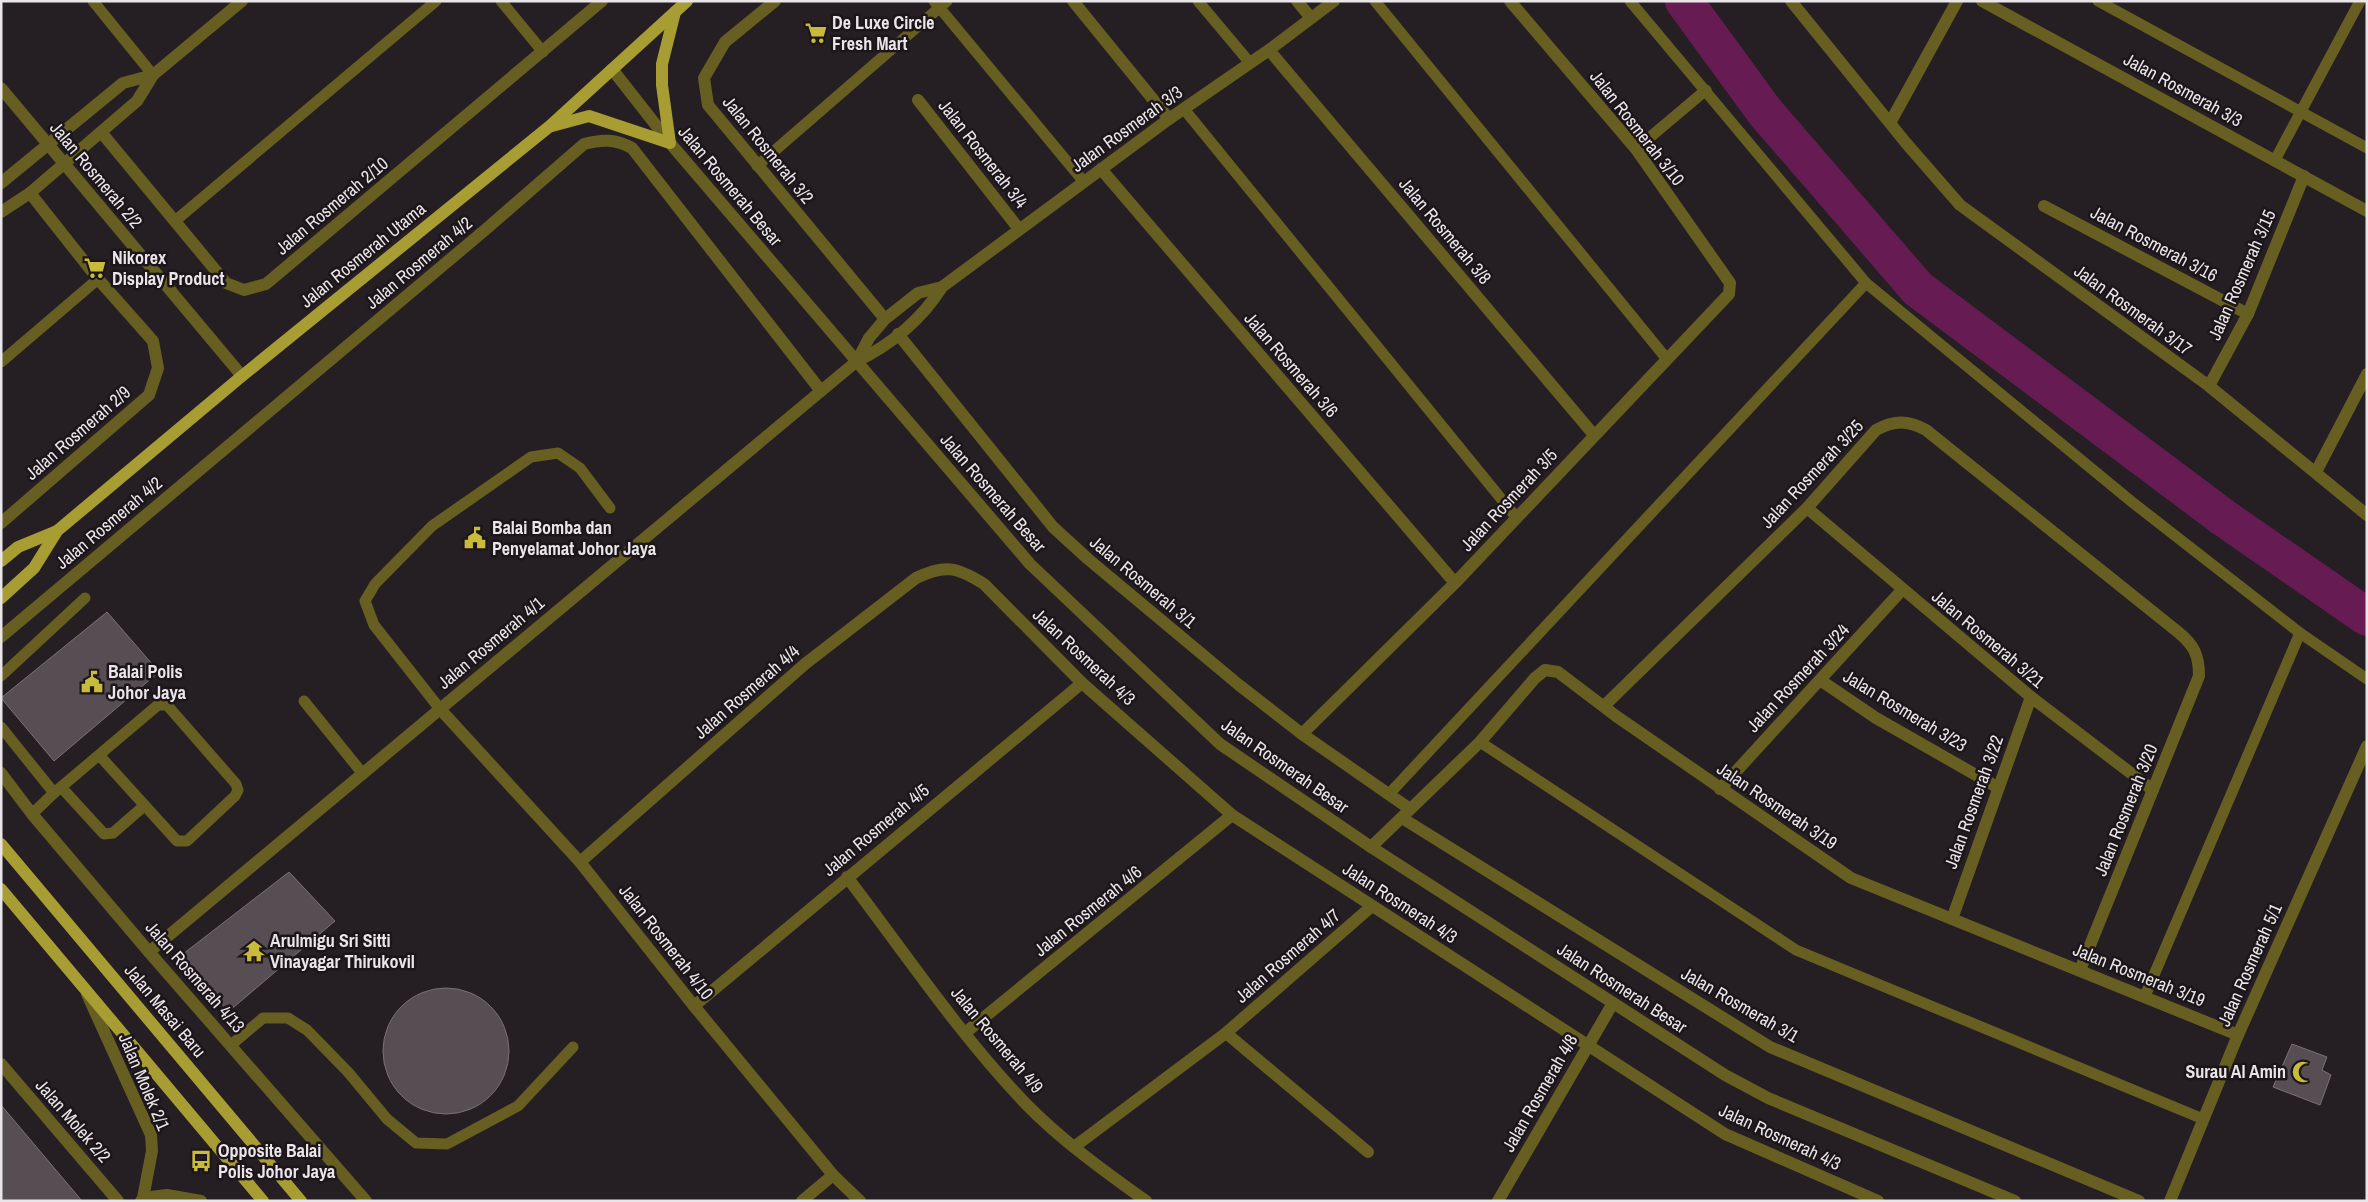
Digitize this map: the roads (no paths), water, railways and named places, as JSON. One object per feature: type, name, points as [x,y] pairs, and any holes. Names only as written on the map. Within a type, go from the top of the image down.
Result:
[{"type":"main road","name":"Jalan Rosmerah Utama","points":[[1,561],[18,547],[57,531],[242,376],[550,126],[687,1]]},
{"type":"main road","points":[[550,126],[589,116],[670,143],[662,86],[662,64],[675,12]]},
{"type":"main road","name":"Jalan Rosmerah Utama","points":[[1,598],[34,568],[57,531]]},
{"type":"main road","name":"Jalan Masai Baru","points":[[1,844],[301,1201]]},
{"type":"main road","points":[[1,889],[263,1201]]},
{"type":"street","points":[[1,212],[30,193],[62,163],[137,101],[153,75],[242,1]]},
{"type":"street","name":"Jalan Rosmerah 2/10","points":[[101,132],[226,283],[244,290],[266,284],[602,1]]},
{"type":"street","name":"Jalan Rosmerah 3/2","points":[[775,1],[725,42],[704,78],[708,105],[885,320]]},
{"type":"street","points":[[1073,1],[1169,119]]},
{"type":"street","points":[[1297,1],[1311,18]]},
{"type":"street","name":"Jalan Rosmerah 3/3","points":[[856,361],[880,350],[929,308],[942,287],[1019,229],[1169,119],[1269,50],[1334,1]]},
{"type":"street","name":"Jalan Rosmerah 3/10","points":[[1510,1],[1636,149],[1730,283]]},
{"type":"street","name":"Jalan Rosmerah 3/17","points":[[1791,1],[1890,123],[1960,205],[2209,386],[2367,515]]},
{"type":"street","points":[[1890,123],[1957,1]]},
{"type":"street","name":"Jalan Rosmerah 3/3","points":[[1982,1],[2367,211]]},
{"type":"street","name":"Jalan Rosmerah 3/8","points":[[1269,50],[1594,435]]},
{"type":"street","name":"Jalan Rosmerah Besar","points":[[612,69],[670,143],[1030,564],[1220,744],[1371,848],[1725,1075],[1768,1098],[2015,1201]]},
{"type":"street","points":[[1,183],[123,83],[153,75]]},
{"type":"street","name":"Jalan Rosmerah 2/2","points":[[1,88],[242,376]]},
{"type":"street","name":"Jalan Rosmerah 3/4","points":[[918,100],[1019,229]]},
{"type":"street","name":"Jalan Rosmerah 4/2","points":[[1,637],[584,144],[600,139],[621,142],[632,148],[821,391]]},
{"type":"street","name":"Jalan Rosmerah 3/6","points":[[1101,169],[1455,583]]},
{"type":"street","name":"Jalan Rosmerah 3/15","points":[[2209,386],[2248,314],[2304,176]]},
{"type":"street","name":"Jalan Rosmerah 2/9","points":[[1,523],[149,395],[158,368],[153,341],[98,279],[30,193]]},
{"type":"street","name":"Jalan Rosmerah 3/16","points":[[2044,206],[2248,314]]},
{"type":"street","name":"Jalan Rosmerah 3/5","points":[[1302,734],[1455,583],[1666,358],[1729,294],[1730,283]]},
{"type":"street","name":"Jalan Rosmerah 3/3","points":[[856,361],[869,338],[885,320],[918,293],[942,287]]},
{"type":"street","name":"Jalan Rosmerah 3/1","points":[[898,334],[1053,527],[1095,566],[1302,734],[1390,793],[1406,813],[1770,1047],[2139,1201]]},
{"type":"street","name":"Jalan Rosmerah 4/1","points":[[148,952],[856,361]]},
{"type":"street","points":[[2316,472],[2367,374]]},
{"type":"street","name":"Jalan Rosmerah 3/25","points":[[1604,706],[1807,508],[1876,430],[1888,424],[1914,424],[1926,430],[2188,641],[2196,650],[2199,662]]},
{"type":"street","name":"Jalan Rosmerah 3/21","points":[[1807,508],[2031,697],[2153,790]]},
{"type":"street","name":"Jalan Rosmerah 4/3","points":[[950,568],[966,573],[984,584],[1082,682],[1232,815],[1725,1134],[1878,1201]]},
{"type":"street","name":"Jalan Rosmerah 4/4","points":[[580,862],[805,664],[916,578],[932,570],[950,568]]},
{"type":"street","name":"Jalan Rosmerah 3/24","points":[[1720,789],[1902,590]]},
{"type":"street","name":"Jalan Rosmerah 3/20","points":[[2080,970],[2199,676],[2199,662]]},
{"type":"street","name":"Jalan Rosmerah 3/19","points":[[1371,848],[1480,742],[1534,678],[1545,670],[1558,672],[1616,716],[1851,878],[2238,1035]]},
{"type":"street","name":"Jalan Rosmerah 3/23","points":[[1820,680],[1876,718],[1998,787]]},
{"type":"street","name":"Jalan Rosmerah 4/5","points":[[694,1006],[1082,682]]},
{"type":"street","name":"Jalan Rosmerah 3/22","points":[[1952,919],[2031,697]]},
{"type":"street","name":"Jalan Rosmerah 4/10","points":[[440,709],[580,862],[694,1006],[833,1174],[860,1201]]},
{"type":"street","name":"Jalan Rosmerah 5/1","points":[[2170,1201],[2238,1035],[2367,746]]},
{"type":"street","name":"Jalan Rosmerah 4/13","points":[[1,773],[32,814],[148,952],[366,1201]]},
{"type":"street","name":"Jalan Rosmerah 4/6","points":[[966,1033],[1232,815]]},
{"type":"street","name":"Jalan Rosmerah 4/9","points":[[847,877],[966,1033],[1026,1104],[1096,1166],[1146,1201]]},
{"type":"street","name":"Jalan Rosmerah 4/7","points":[[1074,1147],[1226,1033],[1372,906]]},
{"type":"street","name":"Jalan Molek 2/1","points":[[82,984],[151,1135],[152,1152],[143,1200],[167,1196],[201,1201]]},
{"type":"street","name":"Jalan Rosmerah 4/8","points":[[1498,1201],[1613,1003]]},
{"type":"street","points":[[1226,1033],[1368,1152]]},
{"type":"street","name":"Jalan Molek 2/2","points":[[1,1064],[118,1201]]},
{"type":"street","points":[[802,1201],[833,1174]]},
{"type":"lane","points":[[93,1],[153,75]]},
{"type":"lane","points":[[176,221],[436,1]]},
{"type":"lane","points":[[501,1],[543,52]]},
{"type":"lane","points":[[1198,1],[1250,63]]},
{"type":"lane","points":[[1375,1],[1666,358]]},
{"type":"lane","points":[[1630,1],[1866,283],[2132,502],[2300,633],[2367,679]]},
{"type":"lane","points":[[2098,1],[2367,148]]},
{"type":"lane","points":[[2275,160],[2360,1]]},
{"type":"lane","points":[[757,166],[940,3],[1084,182]]},
{"type":"lane","points":[[1636,149],[1706,90]]},
{"type":"lane","points":[[1184,109],[1516,517]]},
{"type":"lane","points":[[1,362],[98,279]]},
{"type":"lane","points":[[1390,793],[1866,283]]},
{"type":"lane","points":[[440,709],[374,625],[365,601],[375,584],[432,526],[531,456],[558,453],[580,468],[610,508]]},
{"type":"lane","points":[[1,676],[85,598]]},
{"type":"lane","points":[[2145,996],[2300,633]]},
{"type":"lane","points":[[304,701],[362,774]]},
{"type":"lane","points":[[32,814],[57,790],[158,705],[163,704],[173,712],[236,784],[238,790],[235,796],[186,841],[176,841],[99,755]]},
{"type":"lane","points":[[1,728],[57,790],[104,834],[113,833],[144,806]]},
{"type":"lane","points":[[1480,742],[1796,950],[2203,1119]]},
{"type":"lane","points":[[231,1045],[263,1018],[288,1018],[307,1030],[348,1072],[387,1118],[416,1142],[447,1144],[518,1106],[573,1047]]},
{"type":"waterway","points":[[1684,1],[1765,112],[1918,289],[2224,518],[2367,617]]},
{"type":"place","name":"De Luxe Circle Fresh Mart","points":[[816,33]]},
{"type":"place","name":"Nikorex Display Product","points":[[95,268]]},
{"type":"place","name":"Balai Bomba dan Penyelamat Johor Jaya","points":[[475,538]]},
{"type":"place","name":"Balai Polis Johor Jaya","points":[[92,682]]},
{"type":"place","name":"Arulmigu Sri Sitti Vinayagar Thirukovil","points":[[254,951]]},
{"type":"place","name":"Surau Al Amin","points":[[2303,1072]]},
{"type":"place","name":"Opposite Balai Polis Johor Jaya","points":[[201,1161]]}]
